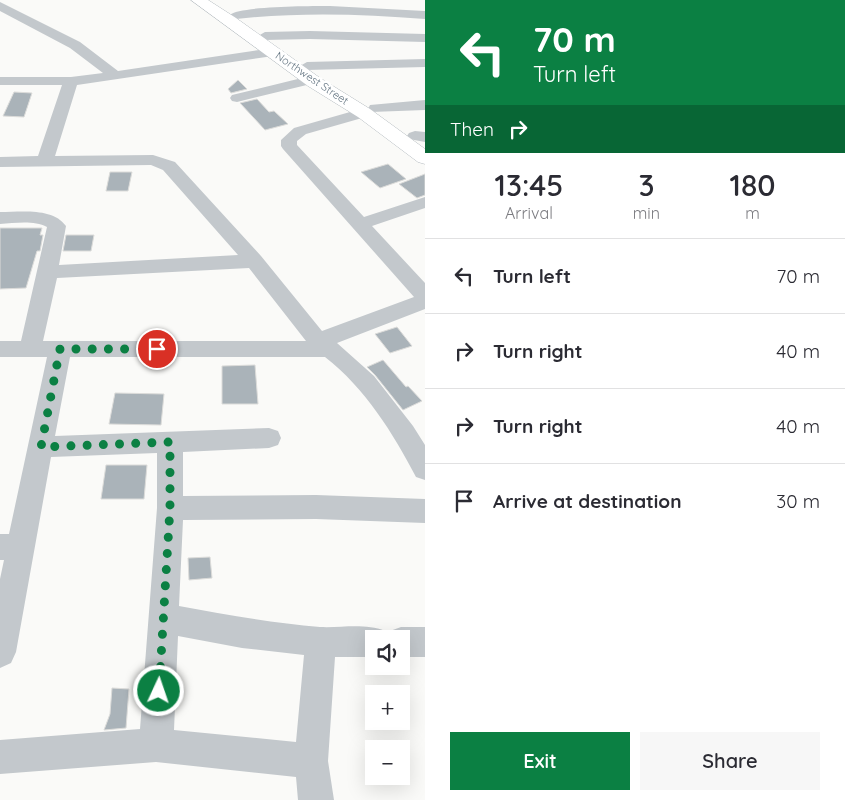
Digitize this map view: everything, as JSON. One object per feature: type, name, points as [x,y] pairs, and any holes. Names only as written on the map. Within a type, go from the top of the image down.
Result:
[{"type":"main road","name":"Northwest Street","points":[[198,0],[273,52],[370,111],[422,139]]},
{"type":"main road","name":"Northwest Street","points":[[214,0],[265,36],[308,73]]},
{"type":"main road","name":"Northwest Street","points":[[370,111],[425,158]]},
{"type":"street","points":[[248,2],[259,12]]},
{"type":"street","points":[[0,6],[75,45],[114,76]]},
{"type":"street","points":[[236,15],[286,10],[385,6],[425,15]]},
{"type":"street","points":[[0,20],[18,15]]},
{"type":"street","points":[[265,36],[310,35],[425,38]]},
{"type":"street","points":[[0,81],[71,81],[273,52]]},
{"type":"street","points":[[237,98],[308,73],[425,63]]},
{"type":"street","points":[[45,162],[71,81]]},
{"type":"street","points":[[425,105],[370,111],[300,131],[289,140],[289,146],[425,296]]},
{"type":"street","points":[[0,162],[153,160],[164,163],[173,169],[254,261],[324,345],[361,376],[402,428],[425,469]]},
{"type":"street","points":[[361,224],[425,202]]},
{"type":"street","points":[[0,218],[42,218],[55,222],[57,226],[30,349]]},
{"type":"street","points":[[48,272],[254,261]]},
{"type":"street","points":[[0,349],[324,345],[425,301]]},
{"type":"street","points":[[0,652],[10,548],[41,447],[60,349]]},
{"type":"street","points":[[41,447],[268,438]]},
{"type":"street","points":[[156,745],[170,508],[170,442]]},
{"type":"street","points":[[170,508],[316,507],[425,511]]},
{"type":"street","points":[[164,618],[242,633],[321,642],[365,642]]},
{"type":"street","points":[[316,800],[311,761],[321,642]]},
{"type":"street","points":[[410,642],[425,642]]},
{"type":"street","points":[[0,757],[156,745],[311,761]]},
{"type":"building","points":[[238,80],[247,89],[231,93],[228,89]]},
{"type":"building","points":[[14,92],[32,93],[24,117],[3,116]]},
{"type":"building","points":[[257,99],[269,112],[274,111],[288,124],[265,130],[240,103]]},
{"type":"building","points":[[388,164],[406,179],[380,188],[361,172]]},
{"type":"building","points":[[110,172],[132,172],[128,191],[106,191]]},
{"type":"building","points":[[425,174],[425,195],[417,198],[399,184]]},
{"type":"building","points":[[0,228],[42,228],[40,235],[43,235],[40,251],[37,251],[26,288],[0,289]]},
{"type":"building","points":[[66,235],[94,235],[91,251],[63,251]]},
{"type":"building","points":[[397,327],[412,346],[390,353],[375,334]]},
{"type":"building","points":[[383,360],[406,387],[408,386],[422,401],[403,410],[367,367]]},
{"type":"building","points":[[255,365],[258,404],[222,404],[222,366]]},
{"type":"building","points":[[115,393],[164,394],[161,425],[109,424]]},
{"type":"building","points":[[106,465],[147,465],[144,499],[101,499]]},
{"type":"building","points":[[210,557],[212,578],[189,580],[188,558]]},
{"type":"building","points":[[112,688],[129,689],[126,728],[104,730],[110,714]]},
{"type":"route","points":[[157,349],[60,349],[41,447],[170,442],[170,508],[159,691]]}]
